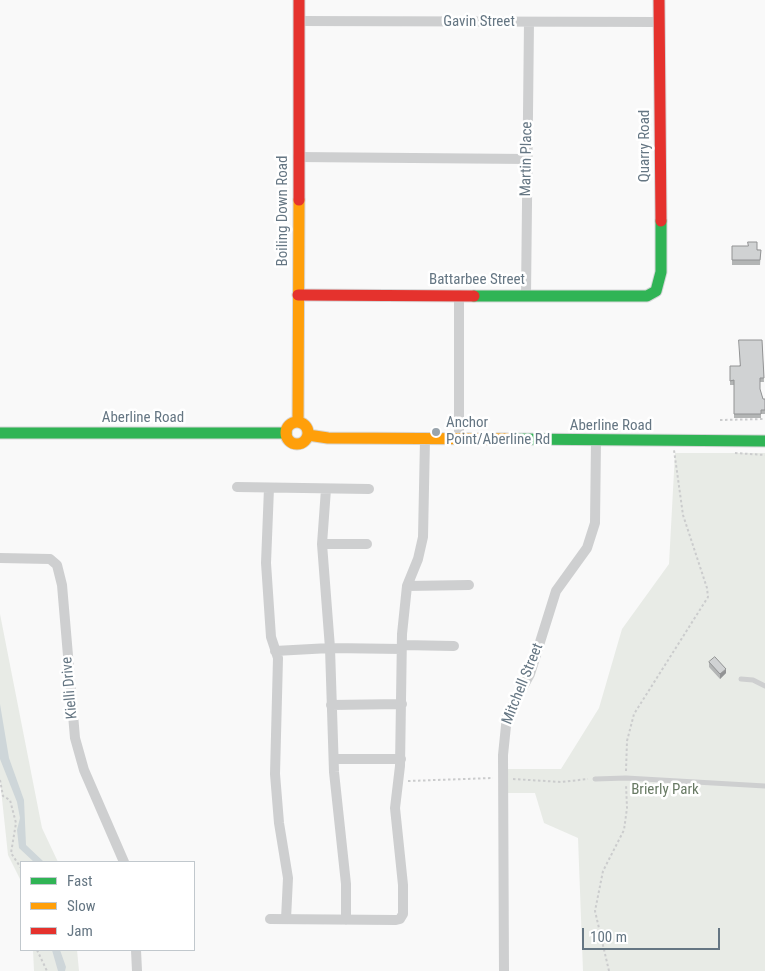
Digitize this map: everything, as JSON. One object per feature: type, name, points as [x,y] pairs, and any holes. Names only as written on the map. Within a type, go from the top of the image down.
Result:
[{"type":"street","name":"Boiling Down Road","points":[[298,422],[299,0]]},
{"type":"street","name":"Quarry Road","points":[[656,291],[661,272],[659,0]]},
{"type":"street","name":"Gavin Street","points":[[299,21],[659,22]]},
{"type":"street","name":"Martin Place","points":[[526,296],[529,22]]},
{"type":"street","points":[[298,157],[528,159]]},
{"type":"street","name":"Battarbee Street","points":[[298,295],[647,296],[656,291]]},
{"type":"street","points":[[459,295],[459,440]]},
{"type":"street","points":[[298,422],[304,425],[308,434],[305,441],[298,444],[288,440],[286,434],[291,424],[298,422]]},
{"type":"street","name":"Aberline Road","points":[[0,433],[286,434]]},
{"type":"street","name":"Aberline Road","points":[[308,434],[328,438],[765,441]]},
{"type":"street","points":[[270,919],[396,920],[400,919],[403,914],[403,885],[395,808],[401,759],[402,647],[407,586],[418,559],[423,537],[425,439]]},
{"type":"street","name":"Mitchell Street","points":[[504,971],[503,755],[505,728],[512,705],[530,674],[556,591],[587,548],[593,535],[595,523],[596,441]]},
{"type":"street","points":[[237,488],[368,489]]},
{"type":"street","points":[[269,488],[266,564],[271,637],[278,666],[275,774],[279,823],[288,878],[286,919]]},
{"type":"street","points":[[326,489],[322,544],[330,648],[334,759],[346,884],[346,920]]},
{"type":"street","points":[[322,544],[367,544]]},
{"type":"street","name":"Kielli Drive","points":[[0,558],[50,558],[58,565],[62,585],[75,738],[86,776],[124,861]]},
{"type":"street","points":[[407,586],[469,586]]},
{"type":"street","points":[[275,651],[454,646]]},
{"type":"street","points":[[331,705],[402,704]]},
{"type":"street","points":[[334,759],[401,759]]},
{"type":"street","points":[[136,951],[137,971]]},
{"type":"lane","points":[[741,679],[753,680],[765,686]]},
{"type":"lane","points":[[595,780],[626,778],[765,786]]},
{"type":"path","points":[[720,420],[765,419]]},
{"type":"path","points":[[609,971],[595,911],[603,871],[624,830],[627,808],[627,741],[634,714],[708,597],[707,588],[683,515],[673,441]]},
{"type":"path","points":[[0,780],[3,796],[10,800],[16,823],[11,853],[20,866]]},
{"type":"path","points":[[37,951],[47,971]]},
{"type":"green space","name":"Brierly Park","points":[[675,453],[765,453],[765,971],[583,971],[578,838],[544,823],[535,793],[503,793],[503,769],[561,769],[599,708],[622,629],[669,564]]},
{"type":"green space","points":[[0,614],[42,828],[58,861],[20,861],[20,879],[8,855],[0,780]]},
{"type":"green space","points":[[33,951],[77,951],[79,971],[34,971]]},
{"type":"shaded area","points":[[0,704],[9,758],[24,800],[26,845],[43,861],[33,861],[19,848],[17,830],[20,818],[17,802],[0,759]]},
{"type":"shaded area","points":[[52,951],[60,951],[66,967],[65,971],[58,971]]},
{"type":"building","points":[[748,242],[757,242],[757,250],[761,250],[760,260],[732,260],[732,246],[748,246]]},
{"type":"building","points":[[739,340],[762,340],[764,378],[760,378],[760,389],[763,399],[765,399],[765,410],[761,410],[761,414],[734,414],[734,380],[730,381],[730,366],[740,366]]},
{"type":"building","points":[[715,657],[726,669],[720,674],[709,662]]},
{"type":"traffic: fast","points":[[474,296],[647,296],[656,291],[661,272],[661,221]]},
{"type":"traffic: fast","points":[[0,433],[286,433]]},
{"type":"traffic: fast","points":[[512,439],[765,441]]},
{"type":"traffic: slow","points":[[298,422],[299,200]]},
{"type":"traffic: slow","points":[[297,422],[305,425],[308,433],[305,441],[297,444],[289,441],[286,433],[289,425],[297,422]]},
{"type":"traffic: slow","points":[[308,435],[328,438],[512,439]]},
{"type":"traffic: jam","points":[[299,0],[299,200]]},
{"type":"traffic: jam","points":[[659,0],[661,221]]},
{"type":"traffic: jam","points":[[298,295],[474,296]]},
{"type":"place","name":"Anchor Point/Aberline Rd","points":[[436,432]]}]
